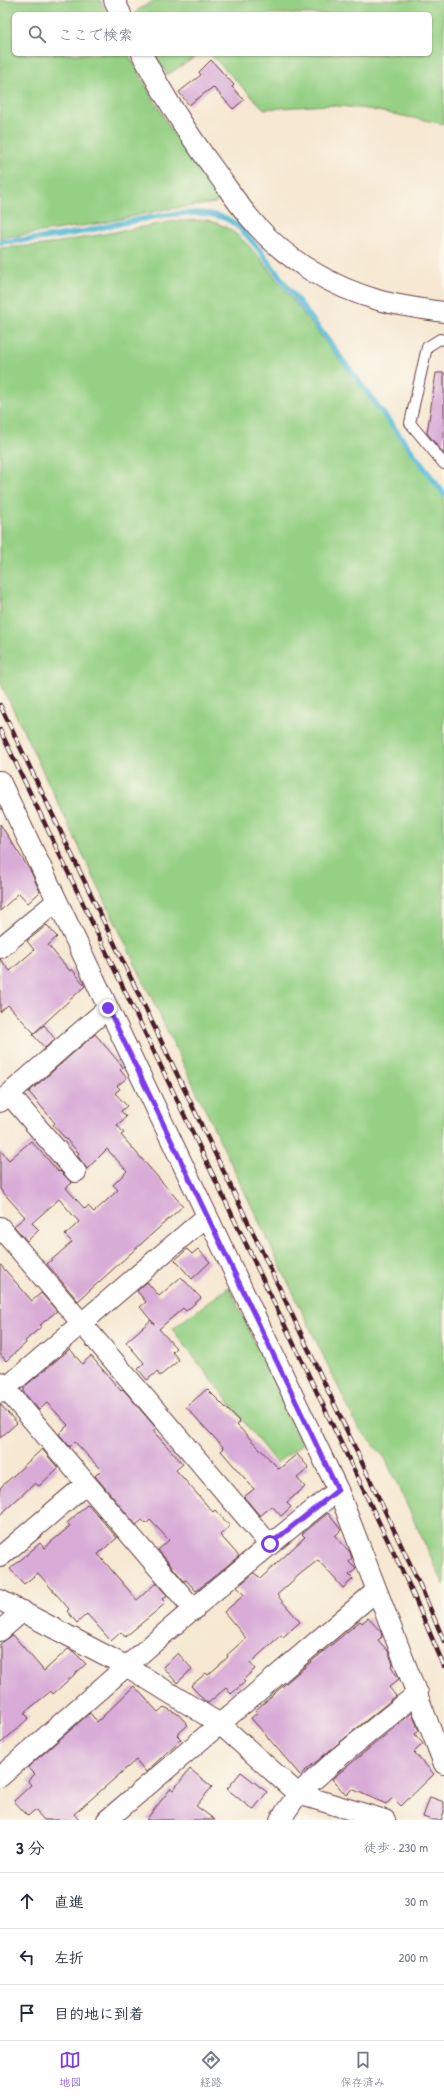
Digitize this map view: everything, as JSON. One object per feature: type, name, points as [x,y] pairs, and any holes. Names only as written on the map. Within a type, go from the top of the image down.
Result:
[{"type":"street","points":[[143,56],[180,121],[210,164],[255,225],[282,250],[313,272],[360,294],[380,301],[444,312]]},
{"type":"street","points":[[1,786],[338,1490],[376,1591],[418,1693],[444,1764]]},
{"type":"street","points":[[0,948],[57,901]]},
{"type":"street","points":[[76,1172],[5,1098],[108,1008]]},
{"type":"street","points":[[194,1610],[2,1388],[82,1324],[206,1216]]},
{"type":"street","points":[[0,1227],[270,1544]]},
{"type":"street","points":[[0,1557],[86,1484]]},
{"type":"street","points":[[0,1777],[126,1666],[194,1610],[270,1544],[338,1490]]},
{"type":"street","points":[[107,1820],[376,1591]]},
{"type":"street","points":[[0,1600],[126,1666],[220,1724],[298,1794],[385,1820]]},
{"type":"street","points":[[0,1631],[23,1611]]},
{"type":"street","points":[[280,1820],[298,1794],[340,1757],[418,1693]]},
{"type":"lane","points":[[444,340],[440,339],[428,347],[410,423],[444,464]]},
{"type":"green space","points":[[0,0],[100,0],[106,12],[12,12],[12,56],[129,56],[173,133],[220,199],[215,203],[161,210],[102,223],[0,238]]},
{"type":"green space","points":[[155,0],[444,0],[444,124],[367,109],[329,105],[264,109],[212,56],[432,56],[432,12],[136,12]]},
{"type":"green space","points":[[155,56],[197,56],[167,75]]},
{"type":"green space","points":[[208,220],[231,230],[260,258],[444,494],[444,1585],[385,1458],[357,1426],[0,682],[0,248],[44,245],[175,221]]},
{"type":"green space","points":[[229,1287],[303,1444],[276,1463],[172,1329]]},
{"type":"building","points":[[211,60],[234,85],[232,87],[244,100],[233,109],[213,87],[189,105],[179,92],[201,75],[199,72]]},
{"type":"building","points":[[436,373],[444,373],[444,454],[427,433]]},
{"type":"building","points":[[0,824],[31,872],[40,892],[28,903],[19,893],[0,911]]},
{"type":"building","points":[[47,925],[57,937],[48,945],[70,971],[72,969],[85,986],[34,1033],[8,1005],[0,1012],[0,959],[10,971],[34,950],[27,941]]},
{"type":"building","points":[[44,1025],[55,1039],[45,1048],[33,1035]]},
{"type":"building","points":[[95,1034],[123,1067],[120,1070],[127,1078],[117,1086],[120,1089],[115,1093],[127,1106],[121,1111],[126,1117],[117,1125],[124,1133],[121,1135],[183,1206],[78,1301],[47,1264],[72,1242],[65,1235],[79,1222],[59,1199],[32,1223],[39,1230],[27,1241],[14,1226],[25,1217],[0,1189],[0,1150],[9,1160],[31,1141],[59,1172],[60,1171],[72,1183],[66,1188],[85,1209],[88,1206],[94,1212],[118,1190],[113,1185],[127,1171],[107,1149],[87,1169],[77,1155],[79,1153],[53,1125],[55,1123],[29,1092]]},
{"type":"building","points":[[187,1249],[192,1254],[198,1249],[210,1262],[192,1279],[175,1260]]},
{"type":"building","points":[[0,1264],[32,1301],[41,1293],[57,1311],[40,1325],[42,1326],[6,1361],[0,1354]]},
{"type":"building","points":[[181,1277],[201,1298],[186,1311],[183,1308],[159,1329],[176,1348],[172,1352],[179,1360],[160,1376],[157,1372],[147,1380],[138,1369],[144,1363],[126,1342],[151,1320],[140,1307],[146,1302],[137,1291],[147,1282],[159,1296]]},
{"type":"building","points":[[70,1349],[82,1364],[91,1356],[121,1391],[123,1389],[156,1428],[153,1431],[183,1464],[176,1470],[213,1512],[215,1510],[230,1526],[220,1535],[239,1556],[196,1591],[186,1580],[184,1581],[158,1550],[169,1540],[150,1520],[146,1524],[142,1520],[136,1525],[95,1476],[101,1470],[75,1442],[70,1447],[59,1434],[68,1425],[47,1403],[39,1410],[24,1393],[24,1387]]},
{"type":"building","points":[[207,1389],[240,1422],[237,1425],[279,1469],[297,1454],[309,1468],[297,1478],[305,1487],[287,1502],[291,1507],[281,1516],[272,1506],[260,1516],[244,1497],[254,1489],[221,1451],[224,1448],[186,1407]]},
{"type":"building","points":[[0,1404],[17,1423],[0,1438]]},
{"type":"building","points":[[42,1449],[58,1468],[39,1486],[35,1483],[0,1515],[0,1488]]},
{"type":"building","points":[[88,1504],[117,1538],[98,1554],[137,1600],[156,1583],[167,1595],[162,1599],[166,1603],[125,1637],[121,1632],[111,1641],[87,1614],[77,1623],[67,1611],[69,1609],[38,1573],[24,1584],[10,1569],[40,1543],[44,1548],[70,1526],[67,1523]]},
{"type":"building","points":[[328,1513],[341,1530],[335,1536],[350,1552],[352,1558],[349,1562],[356,1569],[349,1575],[353,1579],[343,1588],[318,1560],[299,1575],[277,1595],[300,1622],[283,1637],[281,1635],[250,1663],[255,1669],[243,1680],[245,1682],[231,1694],[226,1688],[208,1703],[191,1686],[206,1673],[208,1675],[246,1638],[224,1612],[244,1595],[237,1587],[254,1573],[261,1578],[305,1537],[302,1534]]},
{"type":"building","points":[[368,1618],[381,1632],[382,1637],[378,1640],[388,1651],[393,1664],[391,1666],[399,1679],[389,1687],[396,1696],[300,1775],[251,1718],[258,1712],[256,1710],[293,1677],[360,1621],[362,1623]]},
{"type":"building","points":[[13,1635],[44,1671],[68,1649],[74,1652],[86,1664],[53,1694],[51,1691],[24,1713],[29,1718],[0,1744],[0,1644]]},
{"type":"building","points":[[178,1653],[192,1669],[177,1683],[163,1667]]},
{"type":"building","points":[[134,1686],[158,1712],[164,1707],[178,1714],[188,1725],[177,1735],[181,1739],[146,1772],[136,1760],[74,1814],[79,1820],[44,1820],[35,1810],[28,1816],[14,1801],[31,1785],[28,1781],[35,1774],[28,1767],[90,1713],[97,1722]]},
{"type":"building","points":[[412,1713],[419,1731],[415,1734],[423,1744],[414,1752],[434,1774],[401,1806],[393,1798],[386,1804],[352,1789],[346,1795],[332,1779]]},
{"type":"building","points":[[190,1769],[212,1787],[196,1806],[215,1820],[146,1820],[171,1788],[173,1790]]},
{"type":"building","points":[[241,1772],[267,1792],[253,1810],[227,1789]]},
{"type":"building","points":[[430,1797],[444,1802],[444,1812],[441,1820],[432,1820],[423,1817]]},
{"type":"waterway","points":[[0,242],[66,235],[129,221],[189,213],[222,217],[233,222],[258,248],[444,494]]},
{"type":"railway","points":[[0,705],[268,1264],[419,1583],[444,1641]]},
{"type":"railway","points":[[0,730],[410,1587],[444,1666]]},
{"type":"route","points":[[108,1008],[338,1490],[270,1544]]}]
